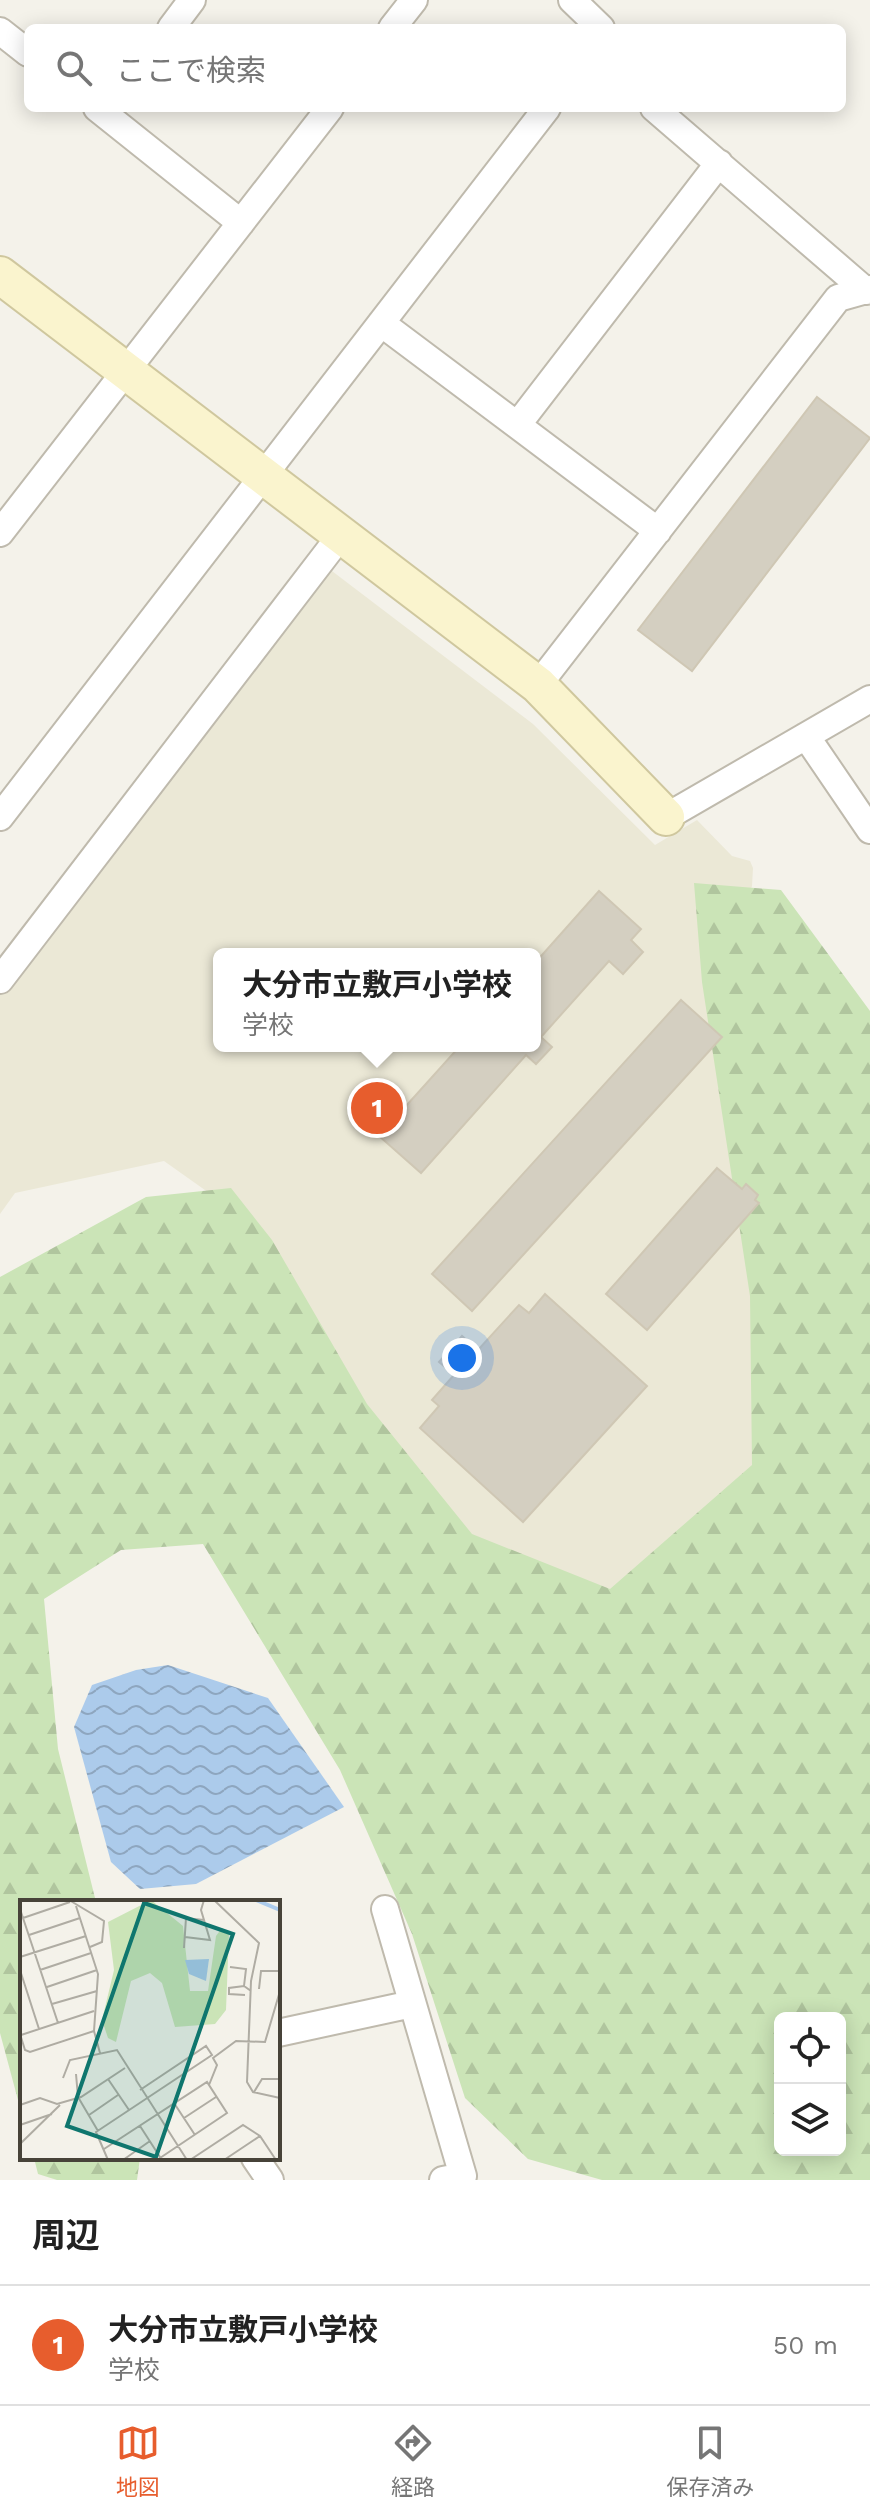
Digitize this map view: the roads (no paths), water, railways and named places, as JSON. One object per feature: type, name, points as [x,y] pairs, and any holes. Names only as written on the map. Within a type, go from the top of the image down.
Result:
[{"type":"street","points":[[174,24],[192,0]]},
{"type":"street","points":[[395,24],[414,0]]},
{"type":"street","points":[[572,0],[597,24]]},
{"type":"street","points":[[0,31],[24,50]]},
{"type":"street","points":[[106,112],[241,223]]},
{"type":"street","points":[[2,527],[327,112]]},
{"type":"street","points":[[0,817],[544,112]]},
{"type":"street","points":[[659,112],[868,290]]},
{"type":"street","points":[[518,424],[719,163]]},
{"type":"street","points":[[0,275],[538,685],[666,817],[870,699]]},
{"type":"street","points":[[538,685],[838,298],[868,290]]},
{"type":"street","points":[[381,323],[658,531]]},
{"type":"street","points":[[0,980],[341,535]]},
{"type":"street","points":[[806,736],[870,830]]},
{"type":"street","points":[[385,1909],[463,2176],[443,2180]]},
{"type":"street","points":[[280,2033],[412,2004]]},
{"type":"street","points":[[256,2160],[270,2180]]},
{"type":"water","points":[[168,1665],[268,1698],[344,1807],[196,1884],[140,1889],[111,1862],[74,1727],[92,1685],[136,1670]]},
{"type":"place","name":"大分市立敷戸小学校","points":[[377,1108]]}]
